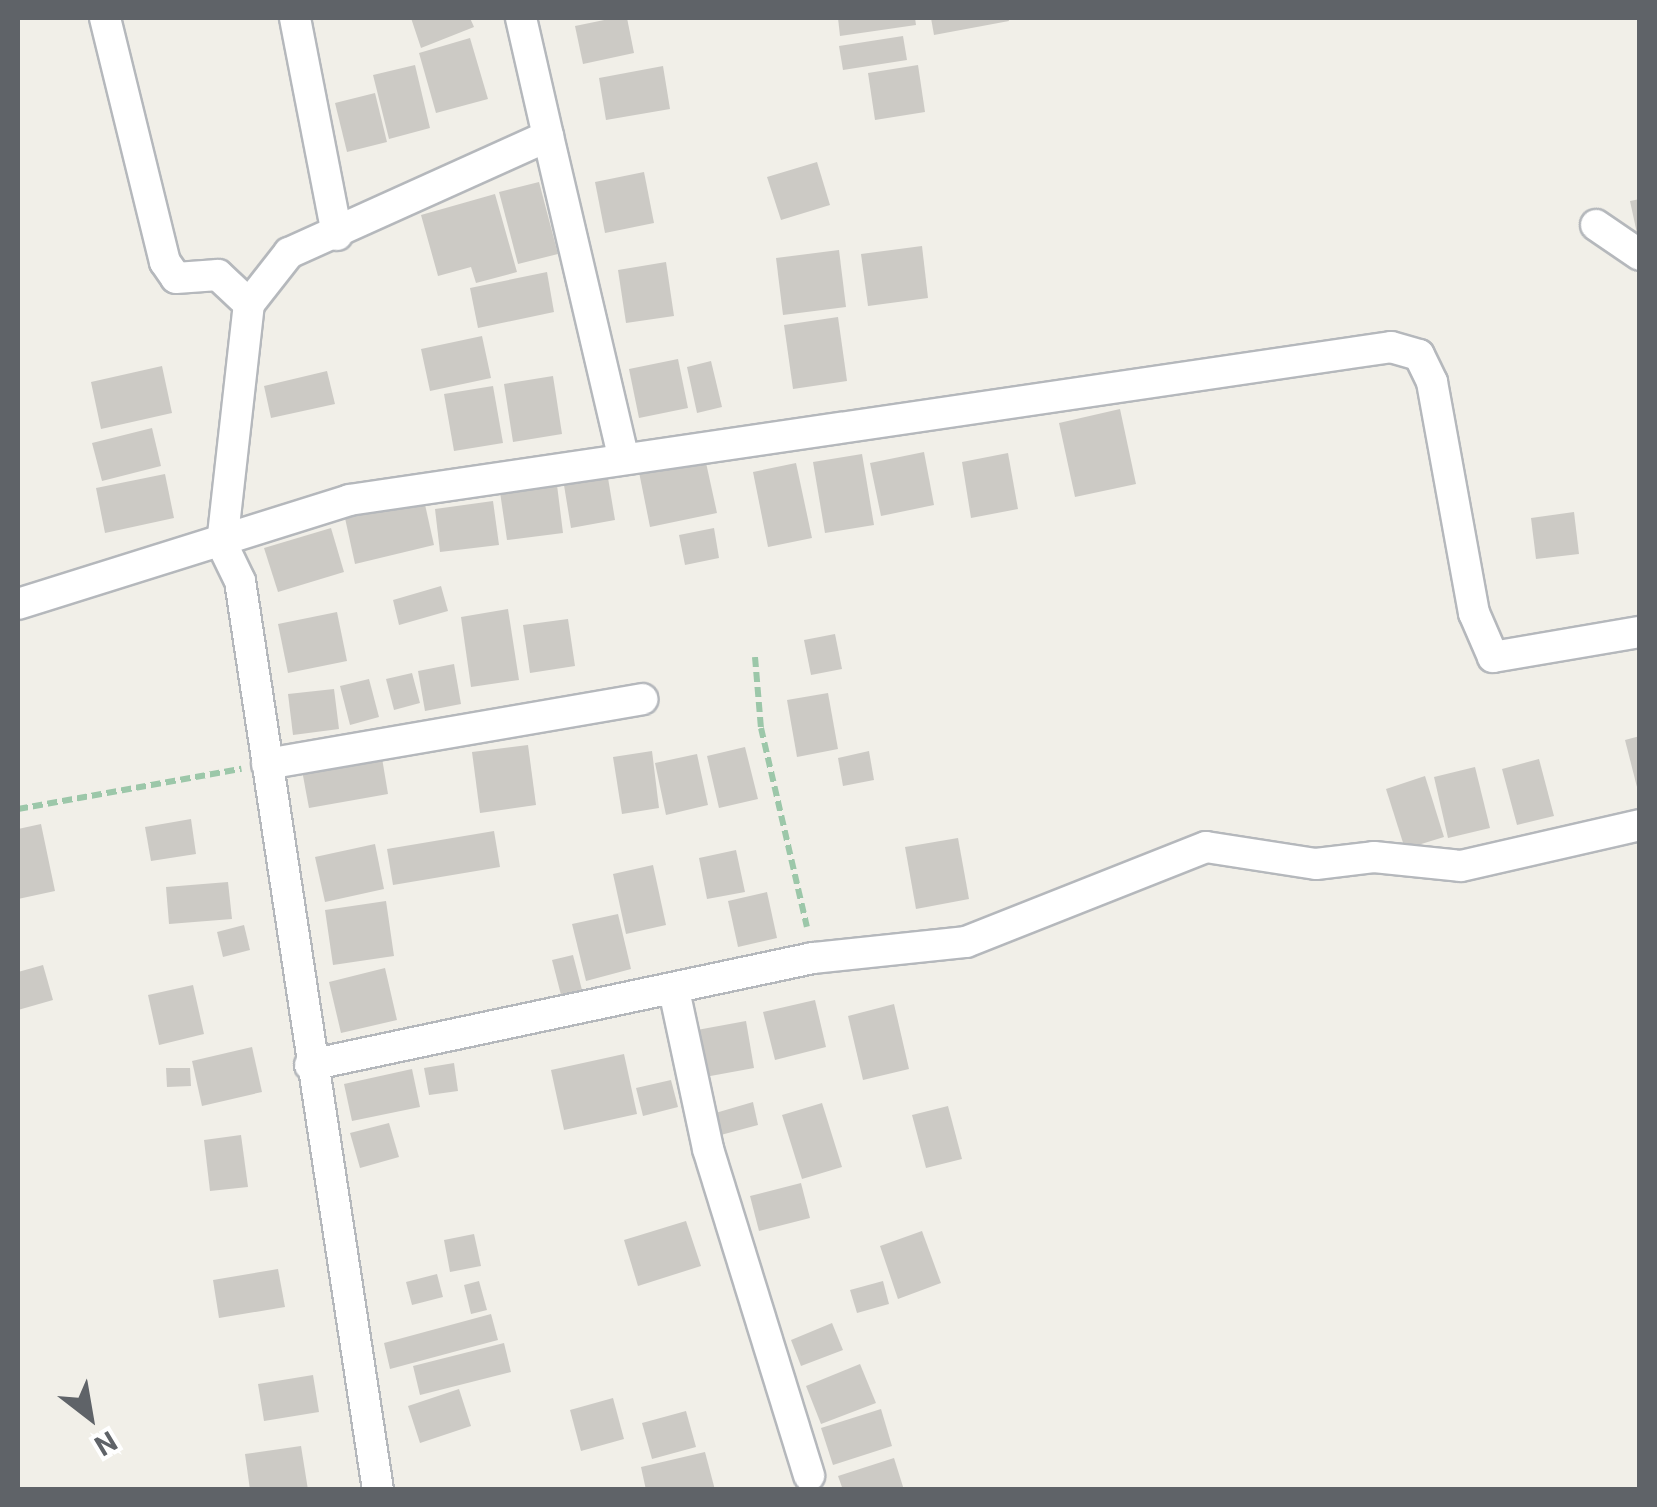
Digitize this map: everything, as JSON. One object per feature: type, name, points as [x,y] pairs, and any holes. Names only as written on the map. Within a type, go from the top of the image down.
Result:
[{"type":"street","points":[[105,18],[166,262],[176,278],[218,275],[249,304]]},
{"type":"street","points":[[294,18],[336,235]]},
{"type":"street","points":[[521,18],[623,458]]},
{"type":"street","points":[[378,1490],[310,1064],[240,581],[222,544],[249,304],[290,253],[548,136]]},
{"type":"street","points":[[1596,225],[1640,255]]},
{"type":"street","points":[[18,604],[222,544],[280,515],[348,500],[1391,347],[1420,355],[1432,382],[1474,613],[1493,656],[1532,657],[1640,632]]},
{"type":"street","points":[[266,764],[642,698]]},
{"type":"street","points":[[310,1064],[814,958],[966,942],[1206,846],[1316,864],[1374,856],[1460,866],[1640,825]]},
{"type":"street","points":[[674,990],[708,1149],[810,1476]]},
{"type":"path","points":[[755,657],[761,728],[814,958]]},
{"type":"path","points":[[18,809],[266,764]]},
{"type":"building","points":[[411,18],[470,18],[474,27],[421,48]]},
{"type":"building","points":[[627,18],[634,53],[583,64],[575,26]]},
{"type":"building","points":[[838,18],[915,18],[916,25],[840,36]]},
{"type":"building","points":[[931,18],[1008,18],[1009,21],[934,35]]},
{"type":"building","points":[[903,36],[907,60],[843,70],[839,46]]},
{"type":"building","points":[[470,38],[488,99],[436,113],[419,53]]},
{"type":"building","points":[[415,65],[430,128],[389,139],[373,75]]},
{"type":"building","points":[[918,65],[925,112],[875,120],[868,73]]},
{"type":"building","points":[[663,66],[670,109],[606,120],[599,78]]},
{"type":"building","points":[[375,93],[387,142],[347,152],[335,103]]},
{"type":"building","points":[[817,162],[830,205],[781,220],[767,177]]},
{"type":"building","points":[[644,172],[654,223],[605,233],[595,182]]},
{"type":"building","points":[[539,182],[558,254],[518,264],[499,192]]},
{"type":"building","points":[[495,194],[517,272],[476,283],[471,267],[438,276],[421,215]]},
{"type":"building","points":[[1640,199],[1640,238],[1638,238],[1630,201]]},
{"type":"building","points":[[922,246],[928,298],[868,306],[861,254]]},
{"type":"building","points":[[839,250],[846,307],[783,315],[776,258]]},
{"type":"building","points":[[666,262],[674,316],[626,323],[618,270]]},
{"type":"building","points":[[547,272],[554,312],[478,328],[470,288]]},
{"type":"building","points":[[838,317],[847,381],[793,389],[784,325]]},
{"type":"building","points":[[482,336],[491,378],[430,391],[421,349]]},
{"type":"building","points":[[678,359],[688,408],[639,418],[629,369]]},
{"type":"building","points":[[711,361],[722,407],[697,413],[687,367]]},
{"type":"building","points":[[162,366],[172,413],[101,429],[91,382]]},
{"type":"building","points":[[327,371],[335,404],[271,418],[264,386]]},
{"type":"building","points":[[553,376],[562,434],[513,442],[504,384]]},
{"type":"building","points":[[493,386],[503,443],[454,451],[444,394]]},
{"type":"building","points":[[1120,409],[1136,484],[1075,497],[1059,423]]},
{"type":"building","points":[[152,428],[161,466],[102,481],[92,443]]},
{"type":"building","points":[[924,452],[934,505],[881,516],[870,463]]},
{"type":"building","points":[[1008,453],[1018,509],[971,518],[962,462]]},
{"type":"building","points":[[862,454],[874,525],[825,533],[813,462]]},
{"type":"building","points":[[705,458],[717,513],[650,527],[639,472]]},
{"type":"building","points":[[796,463],[812,538],[768,547],[753,472]]},
{"type":"building","points":[[607,472],[615,520],[571,528],[563,479]]},
{"type":"building","points":[[165,474],[174,518],[105,533],[96,488]]},
{"type":"building","points":[[557,485],[563,533],[507,540],[500,492]]},
{"type":"building","points":[[424,500],[434,545],[355,564],[345,518]]},
{"type":"building","points":[[493,501],[499,545],[440,552],[435,509]]},
{"type":"building","points":[[1574,512],[1579,554],[1536,559],[1531,518]]},
{"type":"building","points":[[331,528],[344,572],[278,592],[264,548]]},
{"type":"building","points":[[714,528],[719,558],[685,565],[679,535]]},
{"type":"building","points":[[441,586],[448,611],[399,625],[393,600]]},
{"type":"building","points":[[508,609],[519,680],[471,687],[461,617]]},
{"type":"building","points":[[337,612],[347,661],[288,673],[278,624]]},
{"type":"building","points":[[568,619],[575,666],[530,673],[523,625]]},
{"type":"building","points":[[835,634],[842,669],[811,675],[804,640]]},
{"type":"building","points":[[454,664],[461,704],[425,711],[418,671]]},
{"type":"building","points":[[412,673],[420,703],[394,710],[386,679]]},
{"type":"building","points":[[369,679],[379,717],[350,725],[340,686]]},
{"type":"building","points":[[334,689],[339,729],[293,735],[288,694]]},
{"type":"building","points":[[828,693],[838,749],[797,757],[787,700]]},
{"type":"building","points":[[1640,736],[1640,791],[1638,791],[1625,740]]},
{"type":"building","points":[[528,745],[536,805],[480,813],[472,752]]},
{"type":"building","points":[[745,747],[758,799],[719,808],[707,756]]},
{"type":"building","points":[[652,751],[659,808],[622,814],[613,757]]},
{"type":"building","points":[[869,751],[874,780],[843,786],[838,758]]},
{"type":"building","points":[[381,752],[388,794],[309,808],[301,765]]},
{"type":"building","points":[[697,754],[708,805],[666,815],[655,763]]},
{"type":"building","points":[[1539,759],[1554,816],[1517,825],[1502,769]]},
{"type":"building","points":[[1475,767],[1490,828],[1448,838],[1434,777]]},
{"type":"building","points":[[1425,776],[1444,837],[1405,849],[1386,789]]},
{"type":"building","points":[[191,819],[196,854],[151,861],[145,827]]},
{"type":"building","points":[[41,824],[55,891],[18,899],[18,829]]},
{"type":"building","points":[[494,831],[500,867],[393,885],[387,849]]},
{"type":"building","points":[[958,838],[969,899],[916,909],[905,847]]},
{"type":"building","points":[[375,844],[384,889],[325,902],[315,857]]},
{"type":"building","points":[[736,850],[745,892],[707,899],[699,858]]},
{"type":"building","points":[[653,865],[666,925],[626,934],[613,874]]},
{"type":"building","points":[[228,882],[232,919],[169,924],[166,887]]},
{"type":"building","points":[[767,892],[777,938],[738,947],[728,901]]},
{"type":"building","points":[[386,901],[394,956],[333,965],[325,910]]},
{"type":"building","points":[[618,914],[631,969],[586,981],[572,924]]},
{"type":"building","points":[[244,925],[250,950],[223,957],[217,932]]},
{"type":"building","points":[[573,955],[582,990],[561,995],[552,960]]},
{"type":"building","points":[[43,965],[53,1000],[18,1010],[18,972]]},
{"type":"building","points":[[385,968],[397,1020],[341,1033],[329,982]]},
{"type":"building","points":[[193,985],[204,1034],[159,1045],[148,995]]},
{"type":"building","points":[[815,1000],[826,1047],[775,1060],[763,1012]]},
{"type":"building","points":[[894,1004],[909,1069],[863,1080],[848,1016]]},
{"type":"building","points":[[746,1021],[754,1068],[705,1077],[697,1030]]},
{"type":"building","points":[[252,1047],[262,1092],[202,1106],[192,1061]]},
{"type":"building","points":[[624,1054],[637,1114],[564,1130],[551,1070]]},
{"type":"building","points":[[454,1063],[458,1091],[429,1095],[424,1068]]},
{"type":"building","points":[[166,1068],[190,1068],[191,1086],[167,1087]]},
{"type":"building","points":[[412,1069],[420,1107],[352,1121],[344,1084]]},
{"type":"building","points":[[671,1080],[678,1107],[643,1116],[636,1088]]},
{"type":"building","points":[[753,1102],[758,1125],[717,1136],[712,1114]]},
{"type":"building","points":[[822,1103],[842,1167],[802,1179],[782,1115]]},
{"type":"building","points":[[948,1106],[962,1159],[926,1168],[912,1115]]},
{"type":"building","points":[[389,1123],[399,1157],[360,1168],[350,1133]]},
{"type":"building","points":[[241,1135],[248,1187],[210,1191],[204,1140]]},
{"type":"building","points":[[801,1183],[810,1218],[759,1231],[750,1196]]},
{"type":"building","points":[[686,1221],[701,1266],[638,1286],[624,1240]]},
{"type":"building","points":[[922,1231],[941,1283],[898,1299],[880,1246]]},
{"type":"building","points":[[474,1234],[481,1266],[450,1272],[444,1240]]},
{"type":"building","points":[[278,1269],[285,1307],[219,1318],[213,1280]]},
{"type":"building","points":[[437,1274],[443,1297],[412,1305],[406,1282]]},
{"type":"building","points":[[479,1281],[487,1310],[471,1314],[464,1285]]},
{"type":"building","points":[[883,1281],[889,1304],[857,1313],[850,1290]]},
{"type":"building","points":[[491,1314],[498,1340],[390,1369],[384,1343]]},
{"type":"building","points":[[832,1323],[843,1350],[801,1366],[791,1340]]},
{"type":"building","points":[[504,1343],[511,1372],[420,1395],[413,1366]]},
{"type":"building","points":[[860,1364],[876,1403],[821,1424],[806,1386]]},
{"type":"building","points":[[313,1375],[319,1412],[264,1421],[258,1384]]},
{"type":"building","points":[[459,1389],[471,1426],[420,1443],[408,1406]]},
{"type":"building","points":[[613,1398],[624,1439],[581,1451],[570,1410]]},
{"type":"building","points":[[881,1409],[892,1446],[833,1465],[821,1428]]},
{"type":"building","points":[[686,1411],[696,1447],[652,1459],[642,1423]]},
{"type":"building","points":[[301,1446],[308,1490],[250,1490],[245,1454]]},
{"type":"building","points":[[705,1452],[715,1490],[646,1490],[641,1467]]},
{"type":"building","points":[[894,1458],[904,1490],[843,1490],[838,1476]]}]
